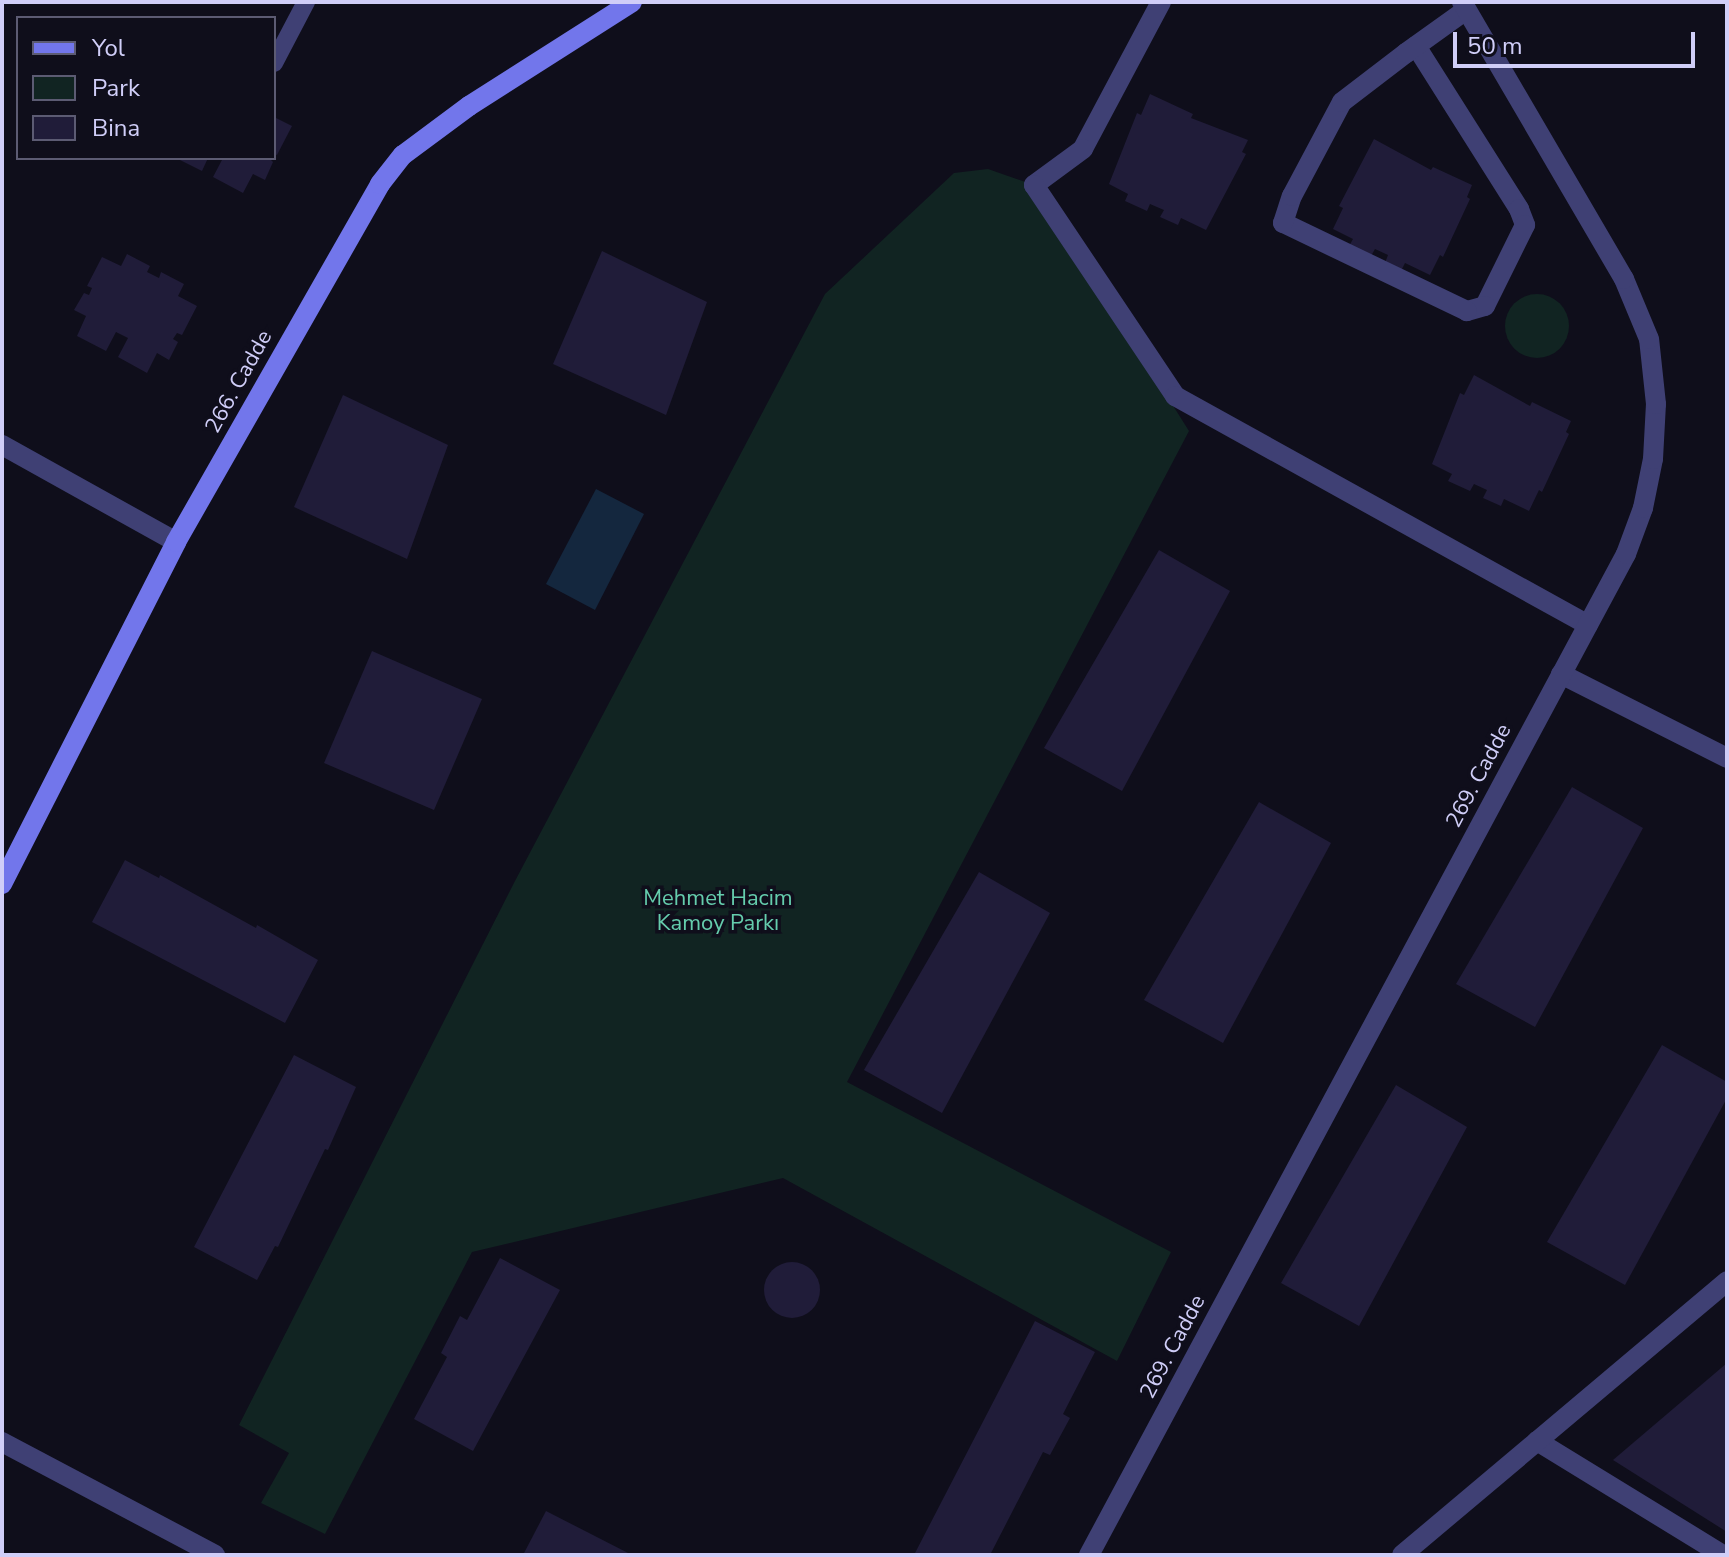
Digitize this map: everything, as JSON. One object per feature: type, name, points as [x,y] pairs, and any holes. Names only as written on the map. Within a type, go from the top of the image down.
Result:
[{"type":"main road","name":"266. Cadde","points":[[2,884],[176,542],[380,184],[403,155],[469,106],[632,2]]},
{"type":"street","points":[[1161,2],[1083,149],[1034,185],[1175,396],[1588,625]]},
{"type":"street","points":[[1416,46],[1519,209],[1525,225],[1485,306],[1467,311],[1283,223],[1292,196],[1342,102],[1464,6]]},
{"type":"street","name":"269. Cadde","points":[[1089,1555],[1626,554],[1643,508],[1653,459],[1656,404],[1649,339],[1624,279],[1464,6]]},
{"type":"street","points":[[2,445],[176,542]]},
{"type":"street","points":[[1561,674],[1727,758]]},
{"type":"street","points":[[1402,1555],[1727,1281]]},
{"type":"street","points":[[1537,1441],[1723,1555]]},
{"type":"street","points":[[2,1442],[215,1555]]},
{"type":"lane","points":[[276,59],[306,2]]},
{"type":"green space","name":"Mehmet Hacim Kamoy Parkı","points":[[988,169],[1034,185],[1189,431],[847,1082],[1171,1252],[1117,1361],[783,1178],[472,1252],[325,1534],[261,1503],[289,1453],[239,1425],[515,881],[825,294],[954,173]]},
{"type":"green space","points":[[1537,294],[1555,300],[1563,308],[1569,326],[1563,344],[1555,352],[1537,358],[1519,352],[1511,344],[1505,326],[1511,308],[1519,300]]},
{"type":"water","points":[[596,489],[644,514],[595,610],[546,584]]},
{"type":"building","points":[[1150,94],[1193,114],[1191,118],[1248,140],[1242,152],[1246,154],[1206,230],[1181,218],[1178,225],[1160,217],[1164,210],[1150,204],[1147,211],[1125,201],[1128,194],[1109,184],[1137,113],[1141,115]]},
{"type":"building","points":[[276,118],[292,126],[276,155]]},
{"type":"building","points":[[1374,139],[1431,170],[1433,167],[1472,185],[1467,197],[1470,199],[1443,257],[1440,255],[1430,275],[1405,263],[1401,271],[1385,263],[1388,255],[1375,249],[1371,256],[1349,246],[1353,239],[1333,229],[1343,208],[1339,206]]},
{"type":"building","points":[[180,160],[207,160],[202,171]]},
{"type":"building","points":[[222,160],[273,162],[265,180],[253,174],[243,193],[213,177]]},
{"type":"building","points":[[602,251],[707,302],[666,415],[553,364]]},
{"type":"building","points":[[127,254],[150,266],[147,272],[159,278],[161,272],[184,284],[178,296],[197,306],[182,335],[177,333],[173,339],[178,342],[169,360],[157,353],[147,373],[118,357],[128,338],[116,332],[106,351],[77,336],[86,316],[74,310],[84,293],[89,295],[92,288],[87,286],[102,257],[121,266]]},
{"type":"building","points":[[1474,375],[1530,406],[1532,402],[1571,421],[1566,432],[1569,434],[1542,492],[1539,490],[1529,511],[1504,499],[1501,506],[1483,498],[1487,490],[1474,484],[1470,491],[1448,481],[1452,474],[1432,464],[1460,393],[1464,395]]},
{"type":"building","points":[[343,395],[448,445],[407,559],[294,507]]},
{"type":"building","points":[[1159,550],[1230,591],[1122,791],[1044,748]]},
{"type":"building","points":[[372,651],[482,699],[434,810],[324,763]]},
{"type":"building","points":[[1572,787],[1643,828],[1535,1027],[1456,984]]},
{"type":"building","points":[[1259,802],[1331,843],[1223,1043],[1144,1000]]},
{"type":"building","points":[[125,860],[159,878],[160,875],[256,928],[257,925],[318,960],[285,1023],[92,922]]},
{"type":"building","points":[[979,872],[1050,913],[942,1113],[864,1070]]},
{"type":"building","points":[[1662,1045],[1727,1082],[1727,1098],[1625,1285],[1547,1242]]},
{"type":"building","points":[[294,1055],[356,1087],[328,1150],[325,1149],[278,1247],[275,1246],[257,1280],[194,1247]]},
{"type":"building","points":[[1396,1085],[1467,1127],[1359,1326],[1281,1283]]},
{"type":"building","points":[[500,1258],[560,1290],[473,1451],[414,1419],[447,1357],[441,1353],[460,1316],[467,1320]]},
{"type":"building","points":[[792,1262],[812,1270],[820,1290],[812,1310],[792,1318],[772,1310],[764,1290],[772,1270]]},
{"type":"building","points":[[1035,1321],[1095,1352],[1063,1414],[1070,1418],[1050,1455],[1043,1452],[990,1555],[914,1555]]},
{"type":"building","points":[[1727,1363],[1727,1532],[1613,1460]]},
{"type":"building","points":[[546,1511],[632,1555],[523,1555]]}]
